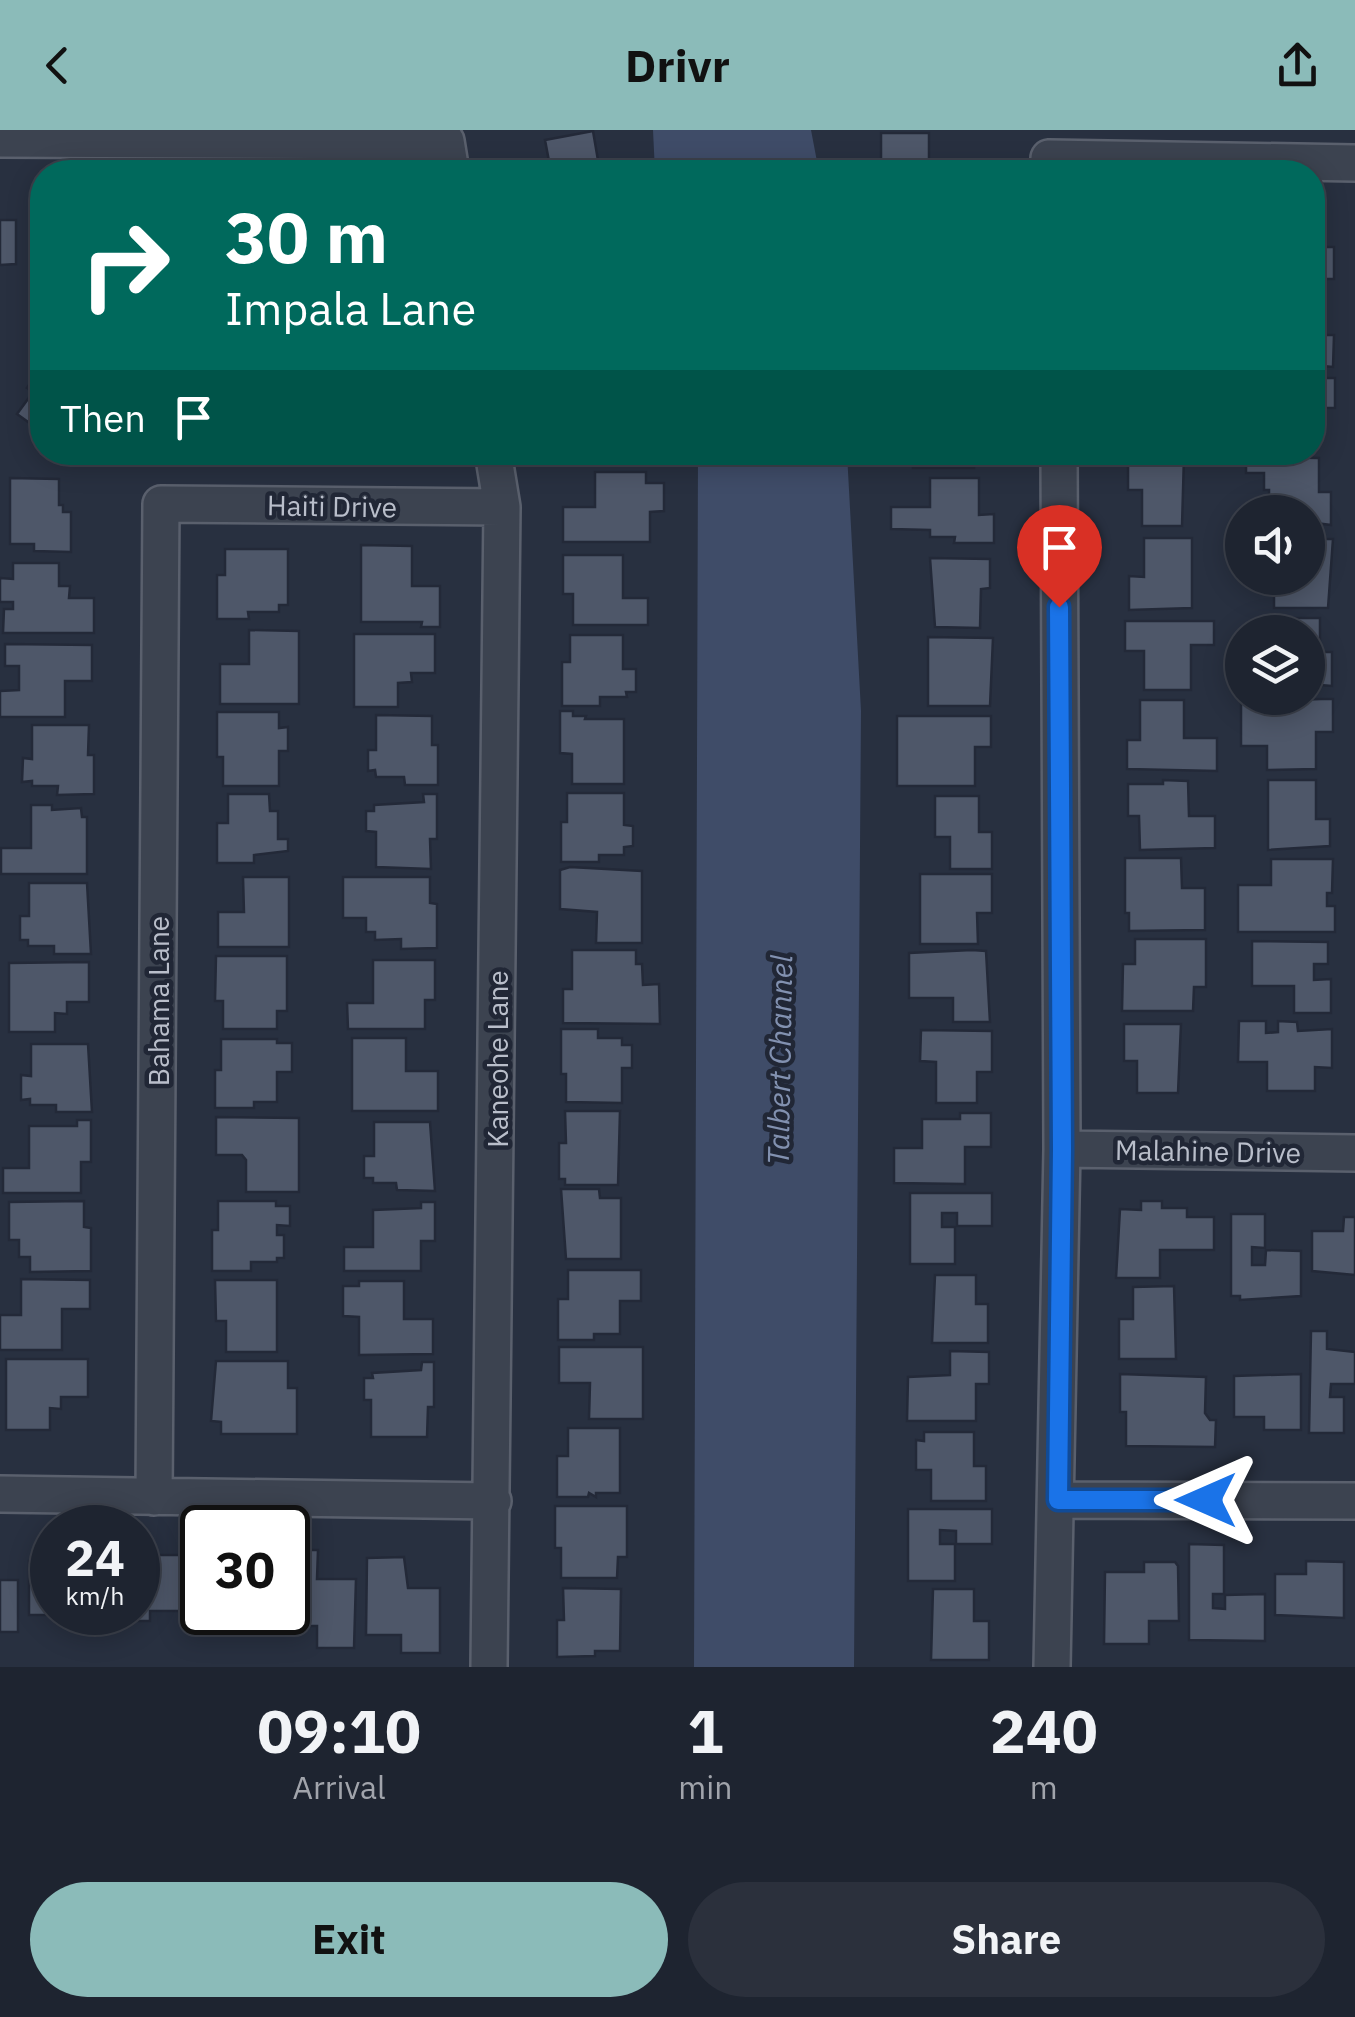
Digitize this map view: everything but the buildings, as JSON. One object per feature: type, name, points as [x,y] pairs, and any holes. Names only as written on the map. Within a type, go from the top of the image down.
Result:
[{"type":"street","points":[[0,139],[448,157]]},
{"type":"street","points":[[1325,164],[1355,164]]},
{"type":"street","name":"Kaneohe Lane","points":[[490,1667],[502,507],[496,465]]},
{"type":"street","points":[[1052,1667],[1062,1149],[1058,465]]},
{"type":"street","name":"Haiti Drive","points":[[161,504],[502,507]]},
{"type":"street","name":"Bahama Lane","points":[[154,1497],[161,504]]},
{"type":"street","name":"Malahine Drive","points":[[1062,1149],[1355,1153]]},
{"type":"street","points":[[0,1494],[493,1502]]},
{"type":"street","points":[[1058,1500],[1355,1501]]},
{"type":"water","points":[[653,130],[811,130],[817,160],[654,160]]},
{"type":"water","name":"Talbert Channel","points":[[698,465],[848,465],[861,711],[854,1667],[694,1667]]},
{"type":"route","points":[[1059,607],[1062,1149],[1058,1500],[1206,1500]]}]
